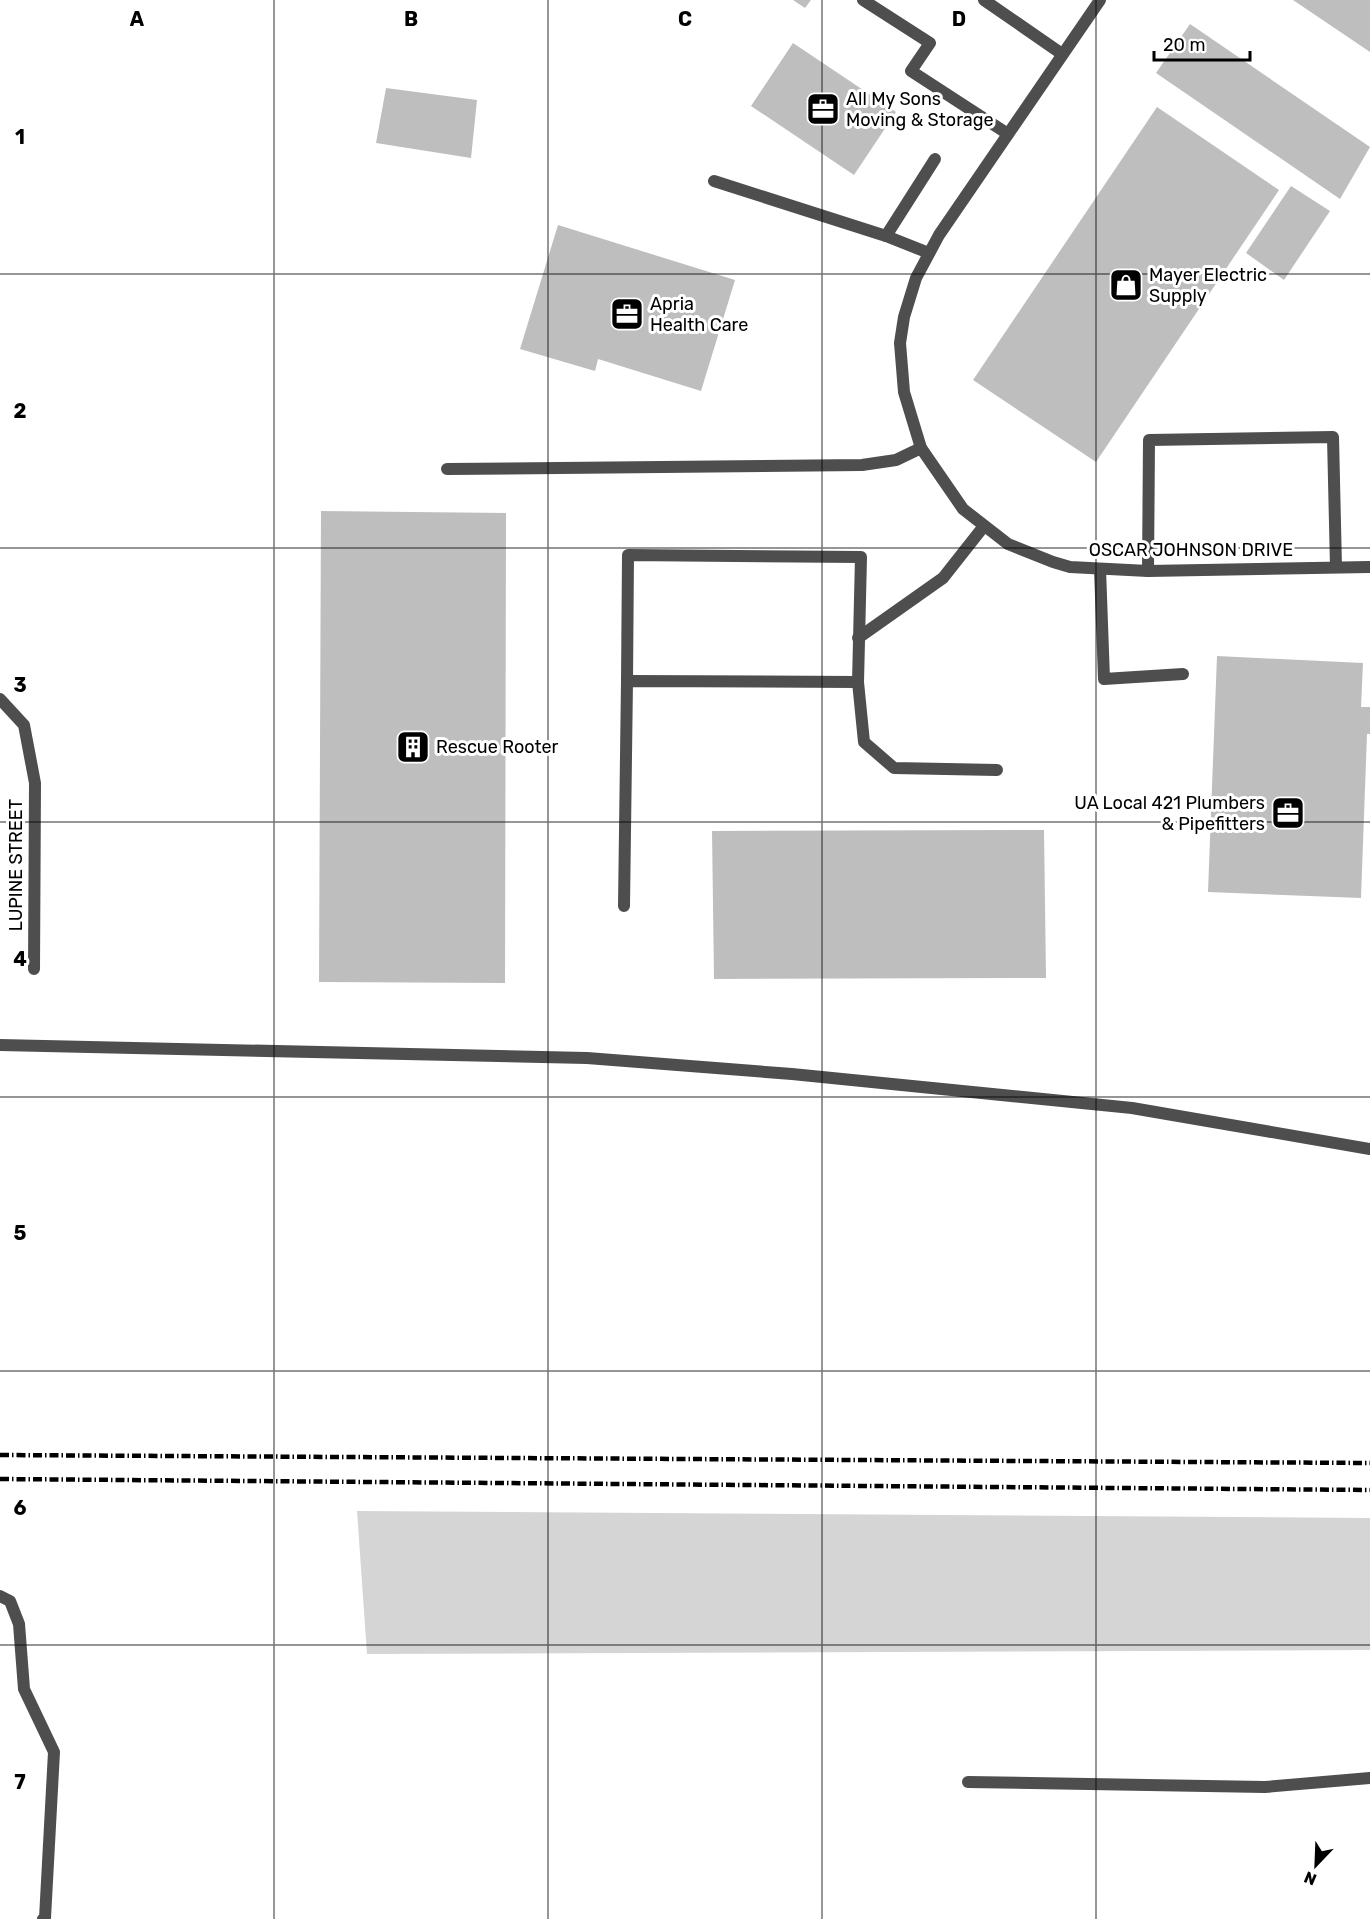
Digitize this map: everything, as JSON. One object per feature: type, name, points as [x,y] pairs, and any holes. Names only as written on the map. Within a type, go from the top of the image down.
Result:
[{"type":"street","points":[[863,0],[930,42],[910,71],[1008,134]]},
{"type":"street","points":[[984,0],[1062,54]]},
{"type":"street","name":"OSCAR JOHNSON DRIVE","points":[[1100,0],[939,235],[916,278],[904,317],[900,343],[904,392],[921,448],[963,508],[984,526],[1008,544],[1071,567],[1149,571],[1370,567]]},
{"type":"street","points":[[886,236],[935,159]]},
{"type":"street","points":[[714,181],[886,236],[929,253]]},
{"type":"street","points":[[1149,571],[1149,440],[1333,437],[1336,567]]},
{"type":"street","points":[[447,469],[862,465],[896,460],[921,448]]},
{"type":"street","points":[[858,638],[943,578],[984,526]]},
{"type":"street","points":[[624,906],[628,555],[861,557],[858,682],[864,742],[894,768],[997,770]]},
{"type":"street","points":[[1100,569],[1104,679],[1183,674]]},
{"type":"street","points":[[627,681],[858,682]]},
{"type":"street","name":"LUPINE STREET","points":[[0,699],[24,725],[35,783],[34,969]]},
{"type":"street","points":[[0,1045],[587,1058],[792,1074],[1132,1108],[1370,1149]]},
{"type":"street","points":[[0,1596],[9,1601],[19,1624],[24,1689],[54,1752],[45,1918],[43,1919]]},
{"type":"street","points":[[968,1782],[1265,1787],[1370,1778]]},
{"type":"shaded area","points":[[357,1511],[1370,1518],[1370,1650],[367,1654]]},
{"type":"building","points":[[793,0],[811,0],[805,8]]},
{"type":"building","points":[[1293,0],[1370,0],[1370,52]]},
{"type":"building","points":[[1190,24],[1370,147],[1340,199],[1156,73]]},
{"type":"building","name":"All My Sons Moving & Storage","points":[[793,43],[896,112],[854,175],[751,106]]},
{"type":"building","points":[[386,88],[477,100],[471,158],[376,143]]},
{"type":"building","name":"Mayer Electric Supply","points":[[1157,107],[1279,190],[1096,462],[973,380]]},
{"type":"building","points":[[1291,186],[1330,211],[1284,280],[1246,253]]},
{"type":"building","name":"Apria Health Care","points":[[558,225],[735,280],[701,391],[598,359],[595,371],[520,349]]},
{"type":"building","name":"Rescue Rooter","points":[[321,511],[506,513],[505,983],[319,982]]},
{"type":"building","name":"UA Local 421 Plumbers & Pipefitters","points":[[1217,656],[1363,663],[1361,707],[1370,707],[1370,734],[1367,734],[1361,898],[1208,892]]},
{"type":"building","points":[[1044,830],[1046,978],[714,979],[712,831]]},
{"type":"railway","points":[[0,1455],[1370,1463]]},
{"type":"railway","points":[[0,1479],[1370,1490]]},
{"type":"place","name":"All My Sons Moving & Storage","points":[[823,109]]},
{"type":"place","name":"Mayer Electric Supply","points":[[1126,285]]},
{"type":"place","name":"Apria Health Care","points":[[627,314]]},
{"type":"place","name":"Rescue Rooter","points":[[413,747]]},
{"type":"place","name":"UA Local 421 Plumbers & Pipefitters","points":[[1288,813]]}]
